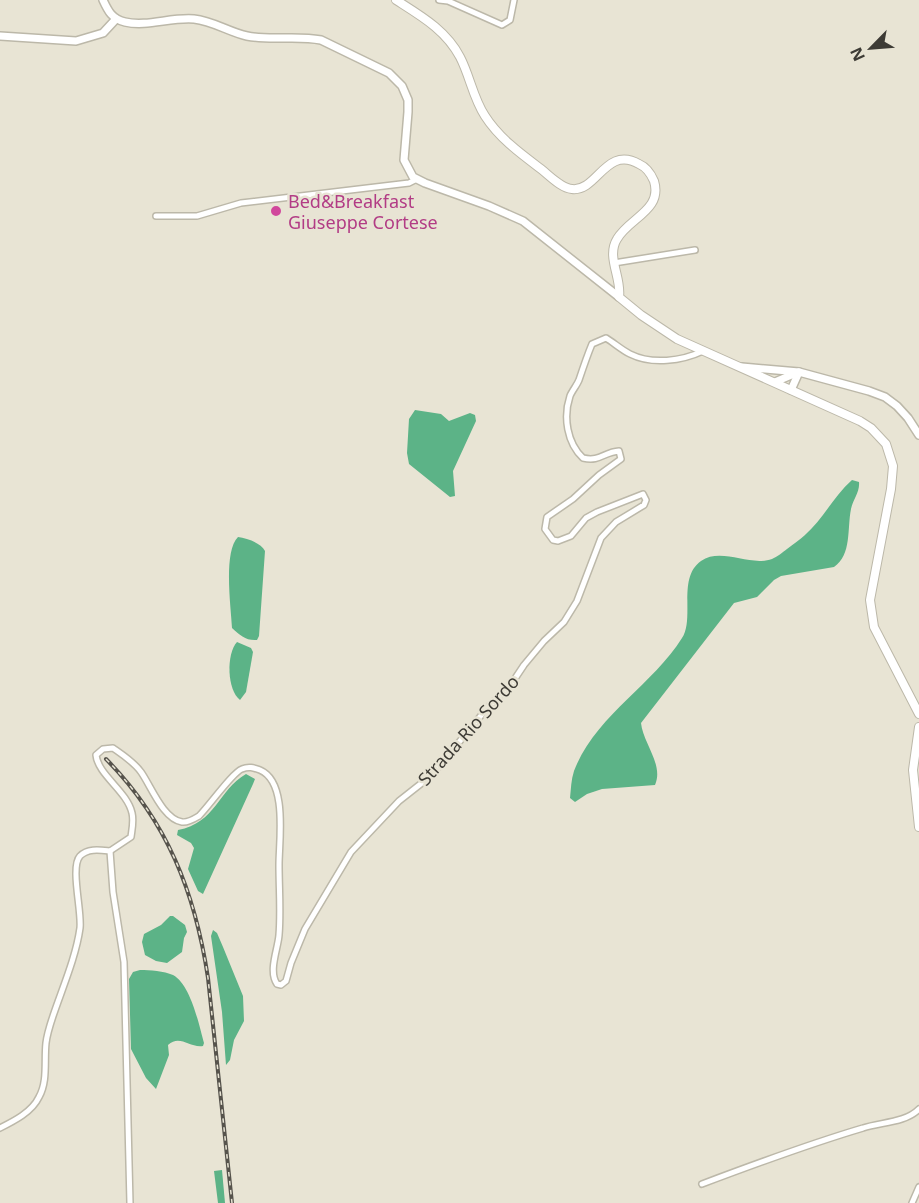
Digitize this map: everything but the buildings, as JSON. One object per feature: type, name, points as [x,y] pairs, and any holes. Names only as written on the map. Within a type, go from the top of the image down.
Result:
[{"type":"main road","points":[[396,0],[424,17],[446,37],[460,57],[479,106],[492,126],[518,152],[560,183],[572,189],[584,186],[606,166],[624,160],[633,161],[649,172],[653,180],[654,199],[650,208],[616,240],[614,263],[620,289],[619,297],[659,328],[871,428],[886,444],[893,466],[891,489],[870,610],[874,627],[919,714]]},
{"type":"main road","points":[[919,726],[913,770],[919,827]]},
{"type":"street","points":[[103,0],[107,9],[116,18],[126,22],[193,19],[245,36],[321,40],[388,73],[402,86],[408,100],[404,160],[408,170],[417,179],[523,220],[619,297]]},
{"type":"street","points":[[440,0],[448,1],[502,26],[510,20],[514,0]]},
{"type":"street","points":[[0,36],[76,41],[103,33],[116,18]]},
{"type":"street","points":[[156,216],[197,216],[241,203],[409,183],[417,179]]},
{"type":"street","points":[[614,263],[695,250]]},
{"type":"street","name":"Strada Rio Sordo","points":[[110,851],[131,837],[133,820],[127,799],[97,763],[96,755],[103,749],[113,748],[133,764],[141,772],[161,806],[182,822],[191,821],[199,816],[237,772],[251,767],[266,773],[271,778],[277,792],[280,823],[279,936],[273,975],[277,984],[281,985],[286,981],[305,929],[351,852],[399,801],[432,775],[488,707],[510,686],[537,649],[564,622],[577,601],[601,538],[624,515],[644,504],[646,500],[643,494],[609,506],[586,518],[571,536],[558,541],[553,540],[545,529],[547,517],[573,499],[598,475],[621,459],[620,451],[609,453],[598,459],[583,458],[573,447],[570,439],[567,416],[570,396],[578,383],[592,344],[606,338],[637,357],[667,360],[682,359],[704,351]]},
{"type":"street","points":[[740,366],[798,372],[870,391],[885,397],[908,418],[919,435]]},
{"type":"street","points":[[774,382],[777,374],[784,370]]},
{"type":"street","points":[[774,382],[798,372]]},
{"type":"street","points":[[791,390],[798,372]]},
{"type":"street","points":[[0,1128],[33,1106],[40,1097],[45,1080],[46,1038],[80,928],[76,864],[80,856],[88,850],[110,851],[113,892],[124,962],[130,1203]]},
{"type":"street","points":[[702,1184],[865,1127],[913,1115],[919,1109]]},
{"type":"street","points":[[912,1203],[919,1187]]},
{"type":"green space","points":[[415,410],[441,414],[449,421],[470,413],[475,415],[476,421],[453,471],[455,496],[450,497],[409,464],[407,453],[409,419]]},
{"type":"green space","points":[[852,480],[859,482],[859,486],[851,509],[848,541],[840,562],[834,567],[781,576],[757,597],[734,603],[641,723],[657,770],[655,785],[602,789],[587,794],[575,802],[570,798],[574,771],[583,751],[609,717],[670,655],[682,638],[686,630],[688,588],[694,568],[709,557],[727,556],[754,561],[774,558],[811,529]]},
{"type":"green space","points":[[238,537],[253,541],[265,551],[257,640],[246,638],[232,628],[229,567],[233,544]]},
{"type":"green space","points":[[237,642],[251,648],[253,652],[246,692],[240,700],[230,680],[231,655]]},
{"type":"green space","points":[[246,774],[255,779],[203,894],[198,891],[188,869],[194,848],[191,843],[177,835],[178,830],[201,821],[229,789]]},
{"type":"green space","points":[[170,916],[185,925],[187,932],[182,952],[167,963],[156,961],[145,955],[142,942],[144,934],[161,925]]},
{"type":"green space","points":[[213,930],[217,933],[243,996],[244,1021],[234,1040],[230,1060],[226,1065],[222,1012],[211,936]]},
{"type":"green space","points":[[140,970],[173,975],[179,980],[185,987],[193,1006],[204,1043],[203,1046],[198,1046],[177,1041],[168,1045],[169,1055],[156,1089],[146,1078],[131,1049],[129,979],[133,972]]},
{"type":"green space","points":[[222,1170],[225,1203],[218,1203],[214,1171]]},
{"type":"railway","points":[[106,759],[146,807],[162,833],[186,887],[195,916],[208,978],[232,1203]]},
{"type":"place","name":"Bed&Breakfast Giuseppe Cortese","points":[[276,211]]}]
